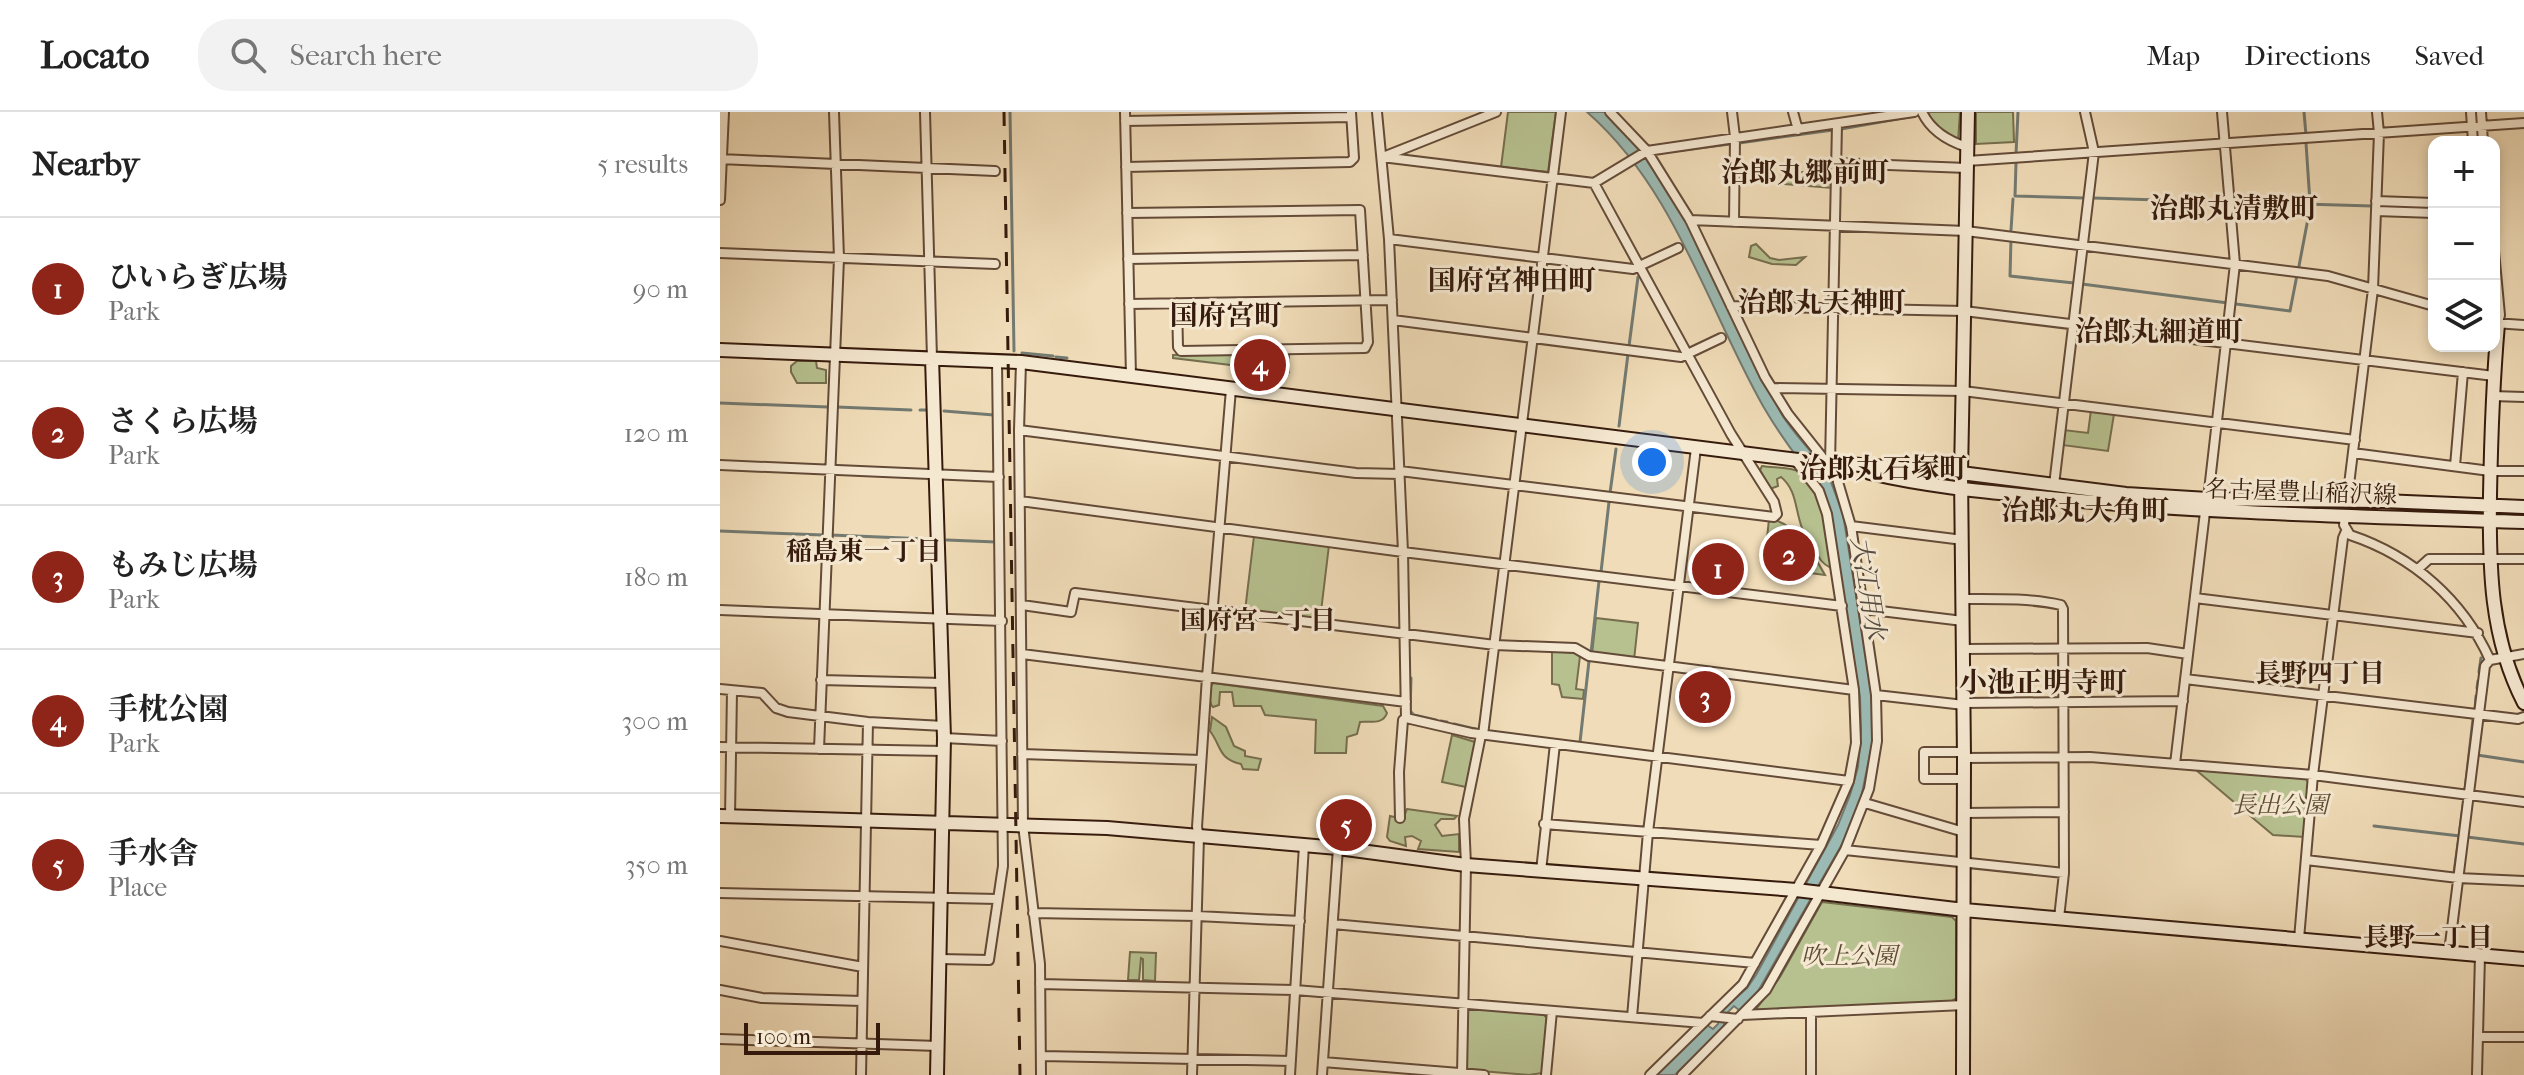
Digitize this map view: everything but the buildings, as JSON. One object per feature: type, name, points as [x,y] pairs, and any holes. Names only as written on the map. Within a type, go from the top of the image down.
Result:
[{"type":"street","points":[[720,200],[724,112]]},
{"type":"street","points":[[819,749],[839,258],[834,112]]},
{"type":"street","points":[[925,112],[944,738],[937,1075]]},
{"type":"street","points":[[1377,112],[1389,239],[1403,552],[1406,718],[1403,720],[1399,772],[1400,818]]},
{"type":"street","points":[[1382,157],[1496,112]]},
{"type":"street","points":[[1462,1074],[1464,819],[1482,735],[1495,645],[1561,112]]},
{"type":"street","points":[[1610,112],[1647,151],[1690,220],[1772,388],[1788,414],[1832,464]]},
{"type":"street","points":[[1732,112],[1735,137],[1734,222]]},
{"type":"street","points":[[1793,112],[1798,130]]},
{"type":"street","points":[[1382,157],[1594,183],[1647,151],[1914,112]]},
{"type":"street","points":[[1922,112],[1936,131],[1967,159]]},
{"type":"street","points":[[1963,1075],[1964,649],[1961,473],[1968,112]]},
{"type":"street","points":[[2054,485],[2094,152],[2085,112]]},
{"type":"street","points":[[2175,764],[2235,264],[2222,112]]},
{"type":"street","points":[[2299,939],[2313,775],[2346,531],[2346,508],[2373,289],[2379,133],[2377,112]]},
{"type":"street","points":[[2471,112],[2481,136]]},
{"type":"street","points":[[2475,136],[2481,112]]},
{"type":"street","points":[[1126,167],[1350,162],[1354,158],[1351,114],[1125,116],[1126,167],[1129,304],[1131,376]]},
{"type":"street","points":[[1836,163],[2094,152],[2524,123]]},
{"type":"street","points":[[1682,1075],[1766,990],[1845,850],[1865,803],[1877,741],[1876,695],[1851,526],[1832,464],[1837,124]]},
{"type":"street","points":[[721,159],[995,171]]},
{"type":"street","points":[[1019,430],[1356,473],[1400,472],[1774,517],[1777,509],[1774,502],[1743,454],[1594,183]]},
{"type":"street","points":[[2376,206],[2428,203]]},
{"type":"street","points":[[2376,206],[2428,212]]},
{"type":"street","points":[[1127,213],[1360,210],[1368,342],[1365,348],[1181,351],[1178,347],[1177,303]]},
{"type":"street","points":[[1690,220],[1966,231],[2328,276],[2428,304]]},
{"type":"street","points":[[1389,239],[1640,268],[1678,248]]},
{"type":"street","points":[[720,253],[995,264]]},
{"type":"street","points":[[1128,259],[1363,255]]},
{"type":"street","points":[[1129,304],[1392,300]]},
{"type":"street","points":[[1731,306],[1964,311],[2494,376]]},
{"type":"street","points":[[1393,320],[1681,357],[1721,338]]},
{"type":"street","points":[[2500,323],[2524,325]]},
{"type":"street","points":[[720,350],[1021,362],[1832,464]]},
{"type":"street","points":[[2494,352],[2490,471],[2490,559],[2494,615],[2504,657],[2524,703]]},
{"type":"street","points":[[940,959],[989,960],[1003,866],[997,361]]},
{"type":"street","points":[[1021,362],[1023,825],[1040,964],[1041,1075]]},
{"type":"street","points":[[2455,466],[2463,372]]},
{"type":"street","points":[[1772,388],[1963,391],[2355,440]]},
{"type":"street","points":[[1192,1075],[1197,827],[1231,389]]},
{"type":"street","points":[[2492,396],[2524,397]]},
{"type":"street","points":[[1632,1017],[1648,832],[1696,448]]},
{"type":"street","points":[[2353,453],[2490,471],[2524,471]]},
{"type":"street","points":[[1650,1075],[1743,984],[1798,890],[1836,815],[1849,781],[1856,743],[1854,690],[1842,606],[1827,514],[1819,491],[1797,460]]},
{"type":"street","name":"名古屋豊山稲沢線","points":[[1832,464],[1961,473],[2207,506]]},
{"type":"street","name":"名古屋豊山稲沢線","points":[[1832,464],[1901,480],[1962,489],[2207,506],[2524,507]]},
{"type":"street","points":[[720,465],[999,477]]},
{"type":"street","points":[[1020,501],[1842,606]]},
{"type":"street","name":"名古屋豊山稲沢線","points":[[2346,508],[2524,522]]},
{"type":"street","points":[[1851,526],[1963,540]]},
{"type":"street","points":[[2346,531],[2418,569],[2453,601],[2478,633],[2490,660]]},
{"type":"street","points":[[2418,569],[2429,559],[2524,559]]},
{"type":"street","points":[[1022,605],[1071,612],[1075,593],[1495,645],[1575,648],[1589,656],[1854,690]]},
{"type":"street","points":[[2195,598],[2478,633]]},
{"type":"street","points":[[1963,599],[2014,599],[2061,605],[2064,873],[2059,918]]},
{"type":"street","points":[[1864,609],[1963,621]]},
{"type":"street","points":[[720,610],[1002,621]]},
{"type":"street","points":[[1964,649],[2147,648],[2188,654]]},
{"type":"street","points":[[1022,654],[1406,702]]},
{"type":"street","points":[[2449,952],[2485,666],[2490,660],[2524,654]]},
{"type":"street","points":[[2185,679],[2518,719],[2524,717]]},
{"type":"street","points":[[821,680],[942,683]]},
{"type":"street","points":[[720,689],[762,693],[776,708],[788,712],[868,722],[944,738],[1002,741]]},
{"type":"street","points":[[732,691],[731,747],[723,819],[1107,828],[1338,848],[1466,865],[1798,890],[1964,910],[2524,959]]},
{"type":"street","points":[[1876,695],[1964,704],[2183,701]]},
{"type":"street","points":[[1406,718],[1482,735],[1849,781]]},
{"type":"street","points":[[861,1075],[868,722]]},
{"type":"street","points":[[720,747],[867,750],[944,738]]},
{"type":"street","points":[[1541,871],[1555,744]]},
{"type":"street","points":[[1964,779],[1924,779],[1924,752],[2064,757],[2313,775],[2524,802]]},
{"type":"street","points":[[1022,754],[1201,760]]},
{"type":"street","points":[[1865,803],[1964,832]]},
{"type":"street","points":[[1964,813],[2064,812]]},
{"type":"street","points":[[1544,824],[1821,845]]},
{"type":"street","points":[[1290,1075],[1304,845]]},
{"type":"street","points":[[1322,1075],[1338,848]]},
{"type":"street","points":[[1845,850],[2064,873]]},
{"type":"street","points":[[2306,860],[2458,878],[2524,881]]},
{"type":"street","points":[[720,893],[998,899]]},
{"type":"street","points":[[1033,913],[1300,921]]},
{"type":"street","points":[[1333,924],[1755,963]]},
{"type":"street","points":[[720,941],[863,967]]},
{"type":"street","points":[[2477,1075],[2480,955]]},
{"type":"street","points":[[1040,984],[1295,990],[1632,1017],[1709,1019],[1964,1005]]},
{"type":"street","points":[[720,990],[762,998],[862,1001]]},
{"type":"street","points":[[1546,1075],[1552,1011]]},
{"type":"street","points":[[1811,1012],[1811,1075]]},
{"type":"street","points":[[2478,1037],[2524,1037]]},
{"type":"street","points":[[720,1039],[938,1046]]},
{"type":"street","points":[[1041,1056],[1291,1061]]},
{"type":"street","points":[[1323,1062],[1484,1075]]},
{"type":"green space","points":[[1508,112],[1556,112],[1548,172],[1501,167]]},
{"type":"green space","points":[[1960,112],[1958,142],[1938,130],[1927,113]]},
{"type":"green space","points":[[1976,112],[2013,112],[2014,142],[1976,144]]},
{"type":"green space","points":[[1785,171],[1833,174],[1832,188],[1785,184]]},
{"type":"green space","points":[[1756,244],[1770,258],[1805,257],[1796,265],[1772,264],[1749,257],[1751,246]]},
{"type":"green space","points":[[1289,353],[1289,372],[1173,358],[1173,355]]},
{"type":"green space","points":[[797,361],[816,361],[817,368],[826,370],[826,383],[797,383],[791,366]]},
{"type":"green space","points":[[2091,410],[2114,414],[2108,451],[2062,445],[2064,430],[2088,433]]},
{"type":"green space","points":[[1762,466],[1796,470],[1809,480],[1824,516],[1831,568],[1821,560],[1803,531],[1793,494],[1786,482],[1781,477],[1777,479],[1778,486],[1770,489],[1760,470]]},
{"type":"green space","points":[[1769,519],[1795,532],[1825,575],[1764,567]]},
{"type":"green space","points":[[1254,536],[1329,545],[1320,620],[1245,611]]},
{"type":"green space","points":[[1706,550],[1734,553],[1729,589],[1702,585]]},
{"type":"green space","points":[[1596,618],[1638,623],[1634,660],[1592,654]]},
{"type":"green space","points":[[1552,651],[1580,656],[1576,689],[1584,690],[1583,699],[1562,697],[1559,685],[1552,684]]},
{"type":"green space","points":[[1698,675],[1717,677],[1713,718],[1693,716]]},
{"type":"green space","points":[[1213,683],[1383,706],[1387,713],[1379,721],[1360,722],[1357,734],[1347,737],[1346,753],[1315,753],[1316,720],[1265,715],[1261,706],[1234,706],[1232,692],[1220,692],[1219,705],[1213,707],[1210,695]]},
{"type":"green space","points":[[1212,717],[1226,727],[1234,746],[1245,751],[1245,756],[1261,759],[1258,770],[1243,769],[1241,764],[1224,756],[1210,731]]},
{"type":"green space","points":[[1452,735],[1475,742],[1466,787],[1442,782]]},
{"type":"green space","name":"長出公園","points":[[2196,770],[2305,778],[2309,783],[2304,837],[2273,835]]},
{"type":"green space","points":[[1407,809],[1457,816],[1441,819],[1435,825],[1442,836],[1459,834],[1459,852],[1418,849],[1421,841],[1412,836],[1405,837],[1406,846],[1390,841],[1387,837],[1390,816],[1403,819]]},
{"type":"green space","name":"吹上公園","points":[[1822,902],[1952,917],[1956,921],[1956,998],[1952,1001],[1759,1011],[1757,1008],[1780,977]]},
{"type":"green space","points":[[1130,952],[1156,953],[1155,981],[1143,980],[1141,958],[1139,980],[1128,980]]},
{"type":"green space","points":[[1467,1010],[1543,1014],[1547,1018],[1542,1073],[1529,1075],[1469,1070],[1465,1067]]},
{"type":"water","points":[[1587,112],[1605,112],[1635,144],[1660,179],[1704,255],[1781,413],[1831,475],[1843,514],[1872,695],[1873,740],[1861,798],[1845,839],[1757,993],[1740,1011],[1734,1006],[1728,1012],[1723,1028],[1675,1075],[1657,1075],[1707,1025],[1713,1029],[1723,1009],[1747,988],[1838,825],[1858,767],[1860,697],[1825,494],[1763,406],[1687,251],[1644,176],[1618,143]]},
{"type":"waterway","points":[[1010,112],[1014,351]]},
{"type":"waterway","points":[[2016,154],[2018,112]]},
{"type":"waterway","points":[[2304,112],[2306,135]]},
{"type":"waterway","points":[[2476,112],[2477,119]]},
{"type":"waterway","points":[[1841,129],[1920,115]]},
{"type":"waterway","points":[[1739,143],[1833,130]]},
{"type":"waterway","points":[[2306,143],[2310,203]]},
{"type":"waterway","points":[[1659,153],[1730,144]]},
{"type":"waterway","points":[[2016,163],[2015,196],[2085,198]]},
{"type":"waterway","points":[[2093,198],[2226,202]]},
{"type":"waterway","points":[[2011,230],[2013,199]]},
{"type":"waterway","points":[[2235,202],[2372,206]]},
{"type":"waterway","points":[[2381,206],[2428,208]]},
{"type":"waterway","points":[[2299,266],[2310,208]]},
{"type":"waterway","points":[[2011,239],[2010,276],[2074,283]]},
{"type":"waterway","points":[[2236,304],[2290,311],[2297,275]]},
{"type":"waterway","points":[[1629,346],[1638,277]]},
{"type":"waterway","points":[[2082,284],[2228,303]]},
{"type":"waterway","points":[[1022,353],[1053,356]]},
{"type":"waterway","points":[[1619,426],[1628,354]]},
{"type":"waterway","points":[[1056,357],[1067,358]]},
{"type":"waterway","points":[[720,403],[828,407]]},
{"type":"waterway","points":[[837,407],[911,410]]},
{"type":"waterway","points":[[920,410],[926,410]]},
{"type":"waterway","points":[[944,411],[994,415]]},
{"type":"waterway","points":[[1610,493],[1616,449]]},
{"type":"waterway","points":[[1601,572],[1609,502]]},
{"type":"waterway","points":[[720,531],[823,535]]},
{"type":"waterway","points":[[831,535],[928,539]]},
{"type":"waterway","points":[[947,540],[996,542]]},
{"type":"waterway","points":[[1591,653],[1599,581]]},
{"type":"waterway","points":[[2479,672],[2481,658]]},
{"type":"waterway","points":[[1580,742],[1589,661]]},
{"type":"waterway","points":[[1411,678],[1410,711],[1414,715],[1436,720]]},
{"type":"waterway","points":[[2477,688],[2478,681]]},
{"type":"waterway","points":[[2475,710],[2476,696]]},
{"type":"waterway","points":[[2465,790],[2473,719]]},
{"type":"waterway","points":[[1441,721],[1447,722]]},
{"type":"waterway","points":[[1454,724],[1475,729]]},
{"type":"waterway","points":[[2477,755],[2524,762]]},
{"type":"waterway","points":[[2454,873],[2464,799]]},
{"type":"waterway","points":[[2374,826],[2460,836]]},
{"type":"waterway","points":[[2467,837],[2524,844]]},
{"type":"railway","points":[[1004,112],[1020,1075]]},
{"type":"place","name":"手枕公園","points":[[1260,365]]},
{"type":"place","name":"さくら広場","points":[[1789,555]]},
{"type":"place","name":"ひいらぎ広場","points":[[1718,569]]},
{"type":"place","name":"もみじ広場","points":[[1705,697]]},
{"type":"place","name":"手水舎","points":[[1346,825]]},
{"type":"district","name":"治郎丸郷前町","points":[[1805,172]]},
{"type":"district","name":"治郎丸清敷町","points":[[2234,208]]},
{"type":"district","name":"国府宮神田町","points":[[1512,280]]},
{"type":"district","name":"治郎丸天神町","points":[[1822,302]]},
{"type":"district","name":"国府宮町","points":[[1226,315]]},
{"type":"district","name":"治郎丸細道町","points":[[2159,331]]},
{"type":"district","name":"治郎丸石塚町","points":[[1883,468]]},
{"type":"district","name":"治郎丸大角町","points":[[2085,510]]},
{"type":"district","name":"稲島東一丁目","points":[[864,551]]},
{"type":"district","name":"国府宮一丁目","points":[[1258,620]]},
{"type":"district","name":"長野四丁目","points":[[2320,673]]},
{"type":"district","name":"小池正明寺町","points":[[2043,682]]},
{"type":"district","name":"長野一丁目","points":[[2428,937]]},
{"type":"water label","name":"大江用水","points":[[1868,588]]}]
